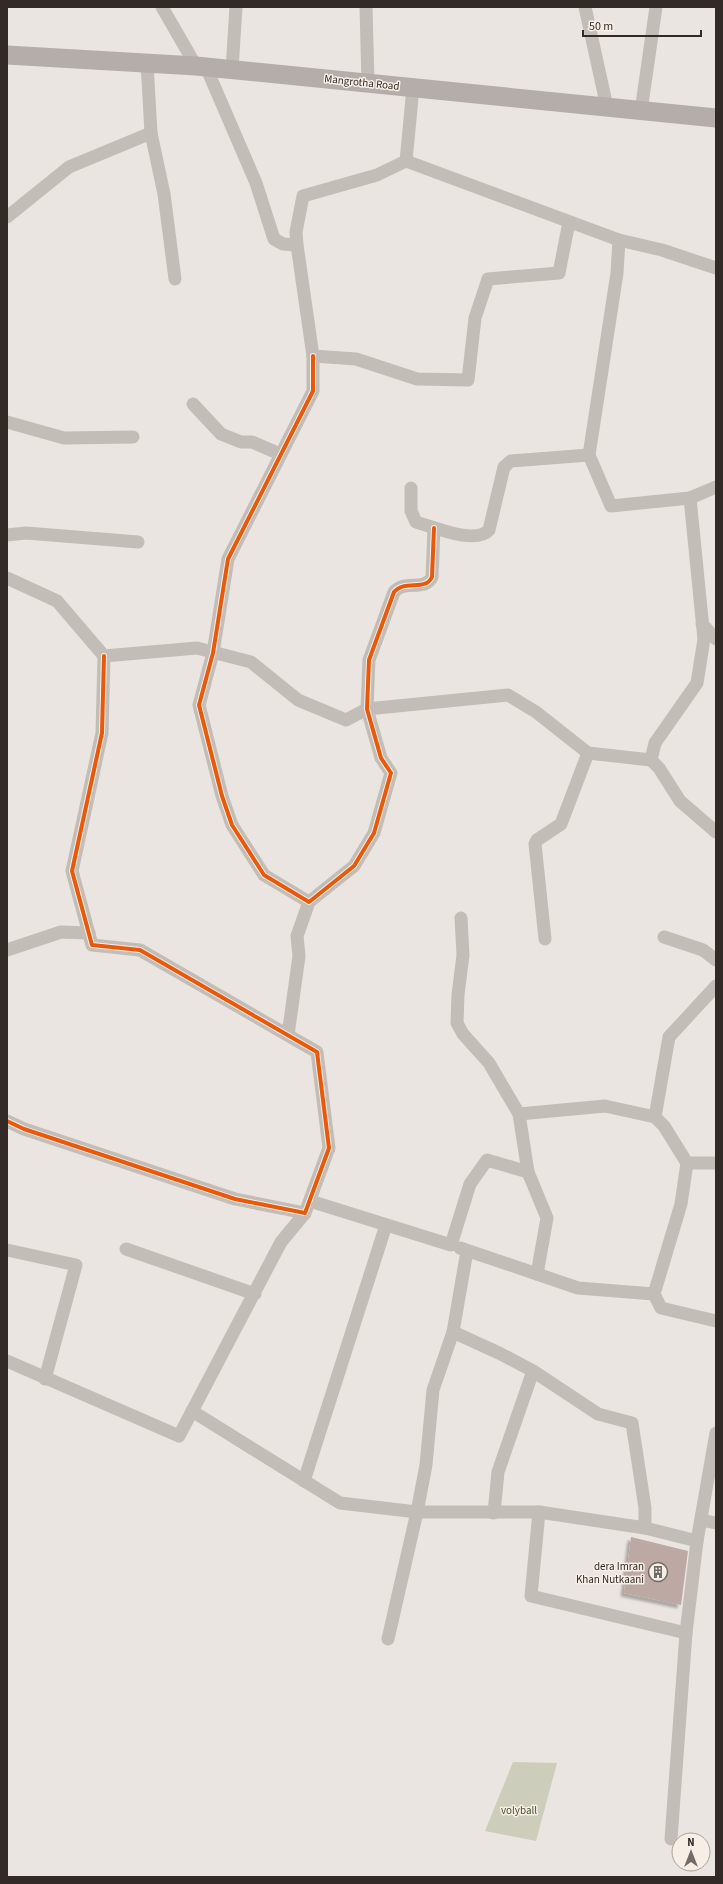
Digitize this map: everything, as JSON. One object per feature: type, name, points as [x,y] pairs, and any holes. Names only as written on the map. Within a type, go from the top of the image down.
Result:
[{"type":"main road","name":"Mangrotha Road","points":[[7,55],[201,66],[716,118]]},
{"type":"street","points":[[162,7],[201,66],[256,183],[274,239],[283,244],[297,245]]},
{"type":"street","points":[[232,70],[236,7]]},
{"type":"street","points":[[366,7],[368,83]]},
{"type":"street","points":[[585,7],[607,107]]},
{"type":"street","points":[[641,111],[656,7]]},
{"type":"street","points":[[146,63],[151,133],[164,194],[175,279]]},
{"type":"street","points":[[406,161],[413,88]]},
{"type":"street","points":[[7,217],[69,167],[151,133]]},
{"type":"street","points":[[309,902],[264,875],[232,825],[222,796],[198,705],[213,653],[228,559],[312,391],[312,356],[296,232],[303,196],[377,175],[406,161],[619,240],[662,250],[716,268]]},
{"type":"street","points":[[312,356],[356,359],[417,379],[468,380],[475,318],[488,279],[559,273],[569,222]]},
{"type":"street","points":[[619,240],[617,273],[589,455],[611,506],[690,498],[716,486]]},
{"type":"street","points":[[193,404],[221,434],[241,442],[252,442],[280,454]]},
{"type":"street","points":[[7,422],[64,438],[133,437]]},
{"type":"street","points":[[411,488],[411,511],[416,522],[454,534],[480,536],[489,530],[504,467],[507,463],[511,461],[589,455]]},
{"type":"street","points":[[651,760],[655,743],[697,683],[704,639],[690,498]]},
{"type":"street","points":[[288,1035],[299,956],[297,936],[309,902],[354,866],[374,833],[391,773],[381,758],[368,709],[369,660],[394,592],[403,585],[426,584],[432,577],[434,528]]},
{"type":"street","points":[[7,536],[26,533],[138,542]]},
{"type":"street","points":[[7,578],[57,601],[104,656],[102,733],[72,871],[92,945],[140,950],[318,1052],[330,1148],[308,1207],[281,1242],[179,1436],[7,1362]]},
{"type":"street","points":[[702,624],[716,639]]},
{"type":"street","points":[[104,656],[196,648],[251,662],[298,700],[346,720],[368,709],[508,696],[536,712],[588,753],[651,760],[659,768],[680,801],[716,832]]},
{"type":"street","points":[[545,939],[535,844],[537,840],[561,824],[588,753]]},
{"type":"street","points":[[461,918],[463,955],[458,995],[457,1023],[463,1034],[489,1063],[519,1114],[528,1172],[547,1218],[537,1274]]},
{"type":"street","points":[[7,950],[62,932],[89,933]]},
{"type":"street","points":[[664,936],[703,950],[716,960]]},
{"type":"street","points":[[655,1117],[669,1037],[716,986]]},
{"type":"street","points":[[519,1114],[605,1106],[655,1117],[664,1126],[687,1163],[681,1204],[654,1294],[661,1308],[716,1321]]},
{"type":"street","points":[[7,1121],[24,1129],[235,1199],[308,1207],[386,1225],[451,1245],[578,1288],[654,1294]]},
{"type":"street","points":[[451,1245],[470,1184],[487,1160],[528,1172]]},
{"type":"street","points":[[687,1163],[716,1163]]},
{"type":"street","points":[[304,1481],[386,1225]]},
{"type":"street","points":[[7,1250],[76,1265],[45,1379]]},
{"type":"street","points":[[126,1250],[255,1294]]},
{"type":"street","points":[[388,1639],[417,1512],[426,1465],[434,1390],[453,1332],[467,1251]]},
{"type":"street","points":[[453,1332],[501,1354],[532,1371],[598,1414],[632,1423],[645,1508],[645,1528]]},
{"type":"street","points":[[494,1513],[498,1472],[532,1371]]},
{"type":"street","points":[[192,1411],[340,1503],[417,1512],[539,1512],[645,1528],[697,1541]]},
{"type":"street","points":[[672,1832],[686,1633],[697,1541],[716,1433]]},
{"type":"street","points":[[539,1512],[531,1596],[686,1633]]},
{"type":"street","points":[[701,1520],[716,1523]]},
{"type":"green space","name":"volyball","points":[[513,1762],[557,1763],[536,1841],[485,1831]]},
{"type":"building","name":"dera Imran Khan Nutkaani","points":[[631,1537],[688,1551],[681,1605],[624,1593]]},
{"type":"cycle path","points":[[313,356],[313,391],[228,559],[213,653],[199,705],[222,796],[232,825],[264,875],[309,902],[354,866],[374,833],[391,773],[381,758],[367,709],[369,660],[394,592],[404,586],[425,584],[432,577],[434,528]]},
{"type":"cycle path","points":[[7,1121],[24,1129],[235,1199],[305,1213],[329,1148],[317,1052],[140,950],[92,945],[72,871],[102,733],[104,656]]},
{"type":"place","name":"dera Imran Khan Nutkaani","points":[[658,1572]]}]
